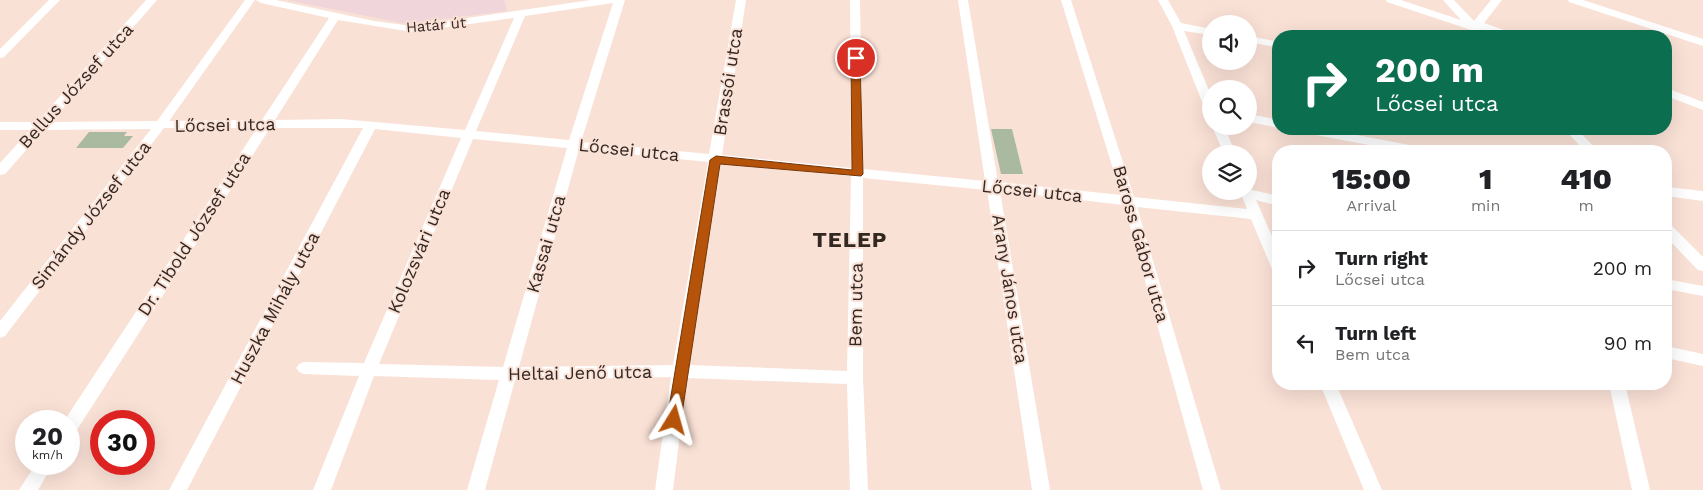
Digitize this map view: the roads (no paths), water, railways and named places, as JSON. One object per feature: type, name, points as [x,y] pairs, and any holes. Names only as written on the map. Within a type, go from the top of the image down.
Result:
[{"type":"street","points":[[0,55],[55,0]]},
{"type":"street","name":"Bellus József utca","points":[[0,171],[152,0]]},
{"type":"street","name":"Simándy József utca","points":[[0,332],[160,126],[250,0]]},
{"type":"street","name":"Határ út","points":[[261,0],[374,24],[412,29],[520,15],[613,0]]},
{"type":"street","name":"Kassai utca","points":[[476,490],[574,145],[620,0]]},
{"type":"street","name":"Brassói utca","points":[[664,490],[680,372],[741,0]]},
{"type":"street","name":"Bem utca","points":[[854,0],[857,174],[855,378],[859,490]]},
{"type":"street","name":"Arany János utca","points":[[963,0],[1041,490]]},
{"type":"street","name":"Baross Gábor utca","points":[[1066,0],[1129,201],[1212,490]]},
{"type":"street","points":[[1163,0],[1177,26],[1202,87]]},
{"type":"street","points":[[1391,0],[1478,30]]},
{"type":"street","points":[[1448,0],[1478,30]]},
{"type":"street","points":[[1478,30],[1496,0]]},
{"type":"street","points":[[1573,0],[1664,30]]},
{"type":"street","name":"Dr. Tibold József utca","points":[[80,411],[336,15]]},
{"type":"street","name":"Kolozsvári utca","points":[[322,490],[369,369],[520,15]]},
{"type":"street","points":[[1177,26],[1202,30]]},
{"type":"street","points":[[1672,33],[1703,43]]},
{"type":"street","points":[[1257,41],[1272,44]]},
{"type":"street","points":[[1672,94],[1703,106]]},
{"type":"street","points":[[1257,120],[1272,123]]},
{"type":"street","name":"Lőcsei utca","points":[[0,126],[371,125],[993,186],[1256,215]]},
{"type":"street","name":"Huszka Mihály utca","points":[[178,490],[371,125]]},
{"type":"street","points":[[1336,135],[1389,145]]},
{"type":"street","points":[[1576,135],[1586,145]]},
{"type":"street","points":[[1672,192],[1703,196]]},
{"type":"street","points":[[1257,195],[1272,199]]},
{"type":"street","points":[[1249,200],[1272,253]]},
{"type":"street","points":[[1672,234],[1703,266]]},
{"type":"street","points":[[1672,285],[1703,291]]},
{"type":"street","points":[[1672,353],[1703,360]]},
{"type":"street","name":"Heltai Jenő utca","points":[[304,368],[508,374],[680,372],[855,378]]},
{"type":"street","points":[[1331,390],[1373,490]]},
{"type":"street","points":[[1618,390],[1641,490]]},
{"type":"street","points":[[28,490],[38,475]]},
{"type":"district","name":"TELEP","points":[[850,239]]}]
